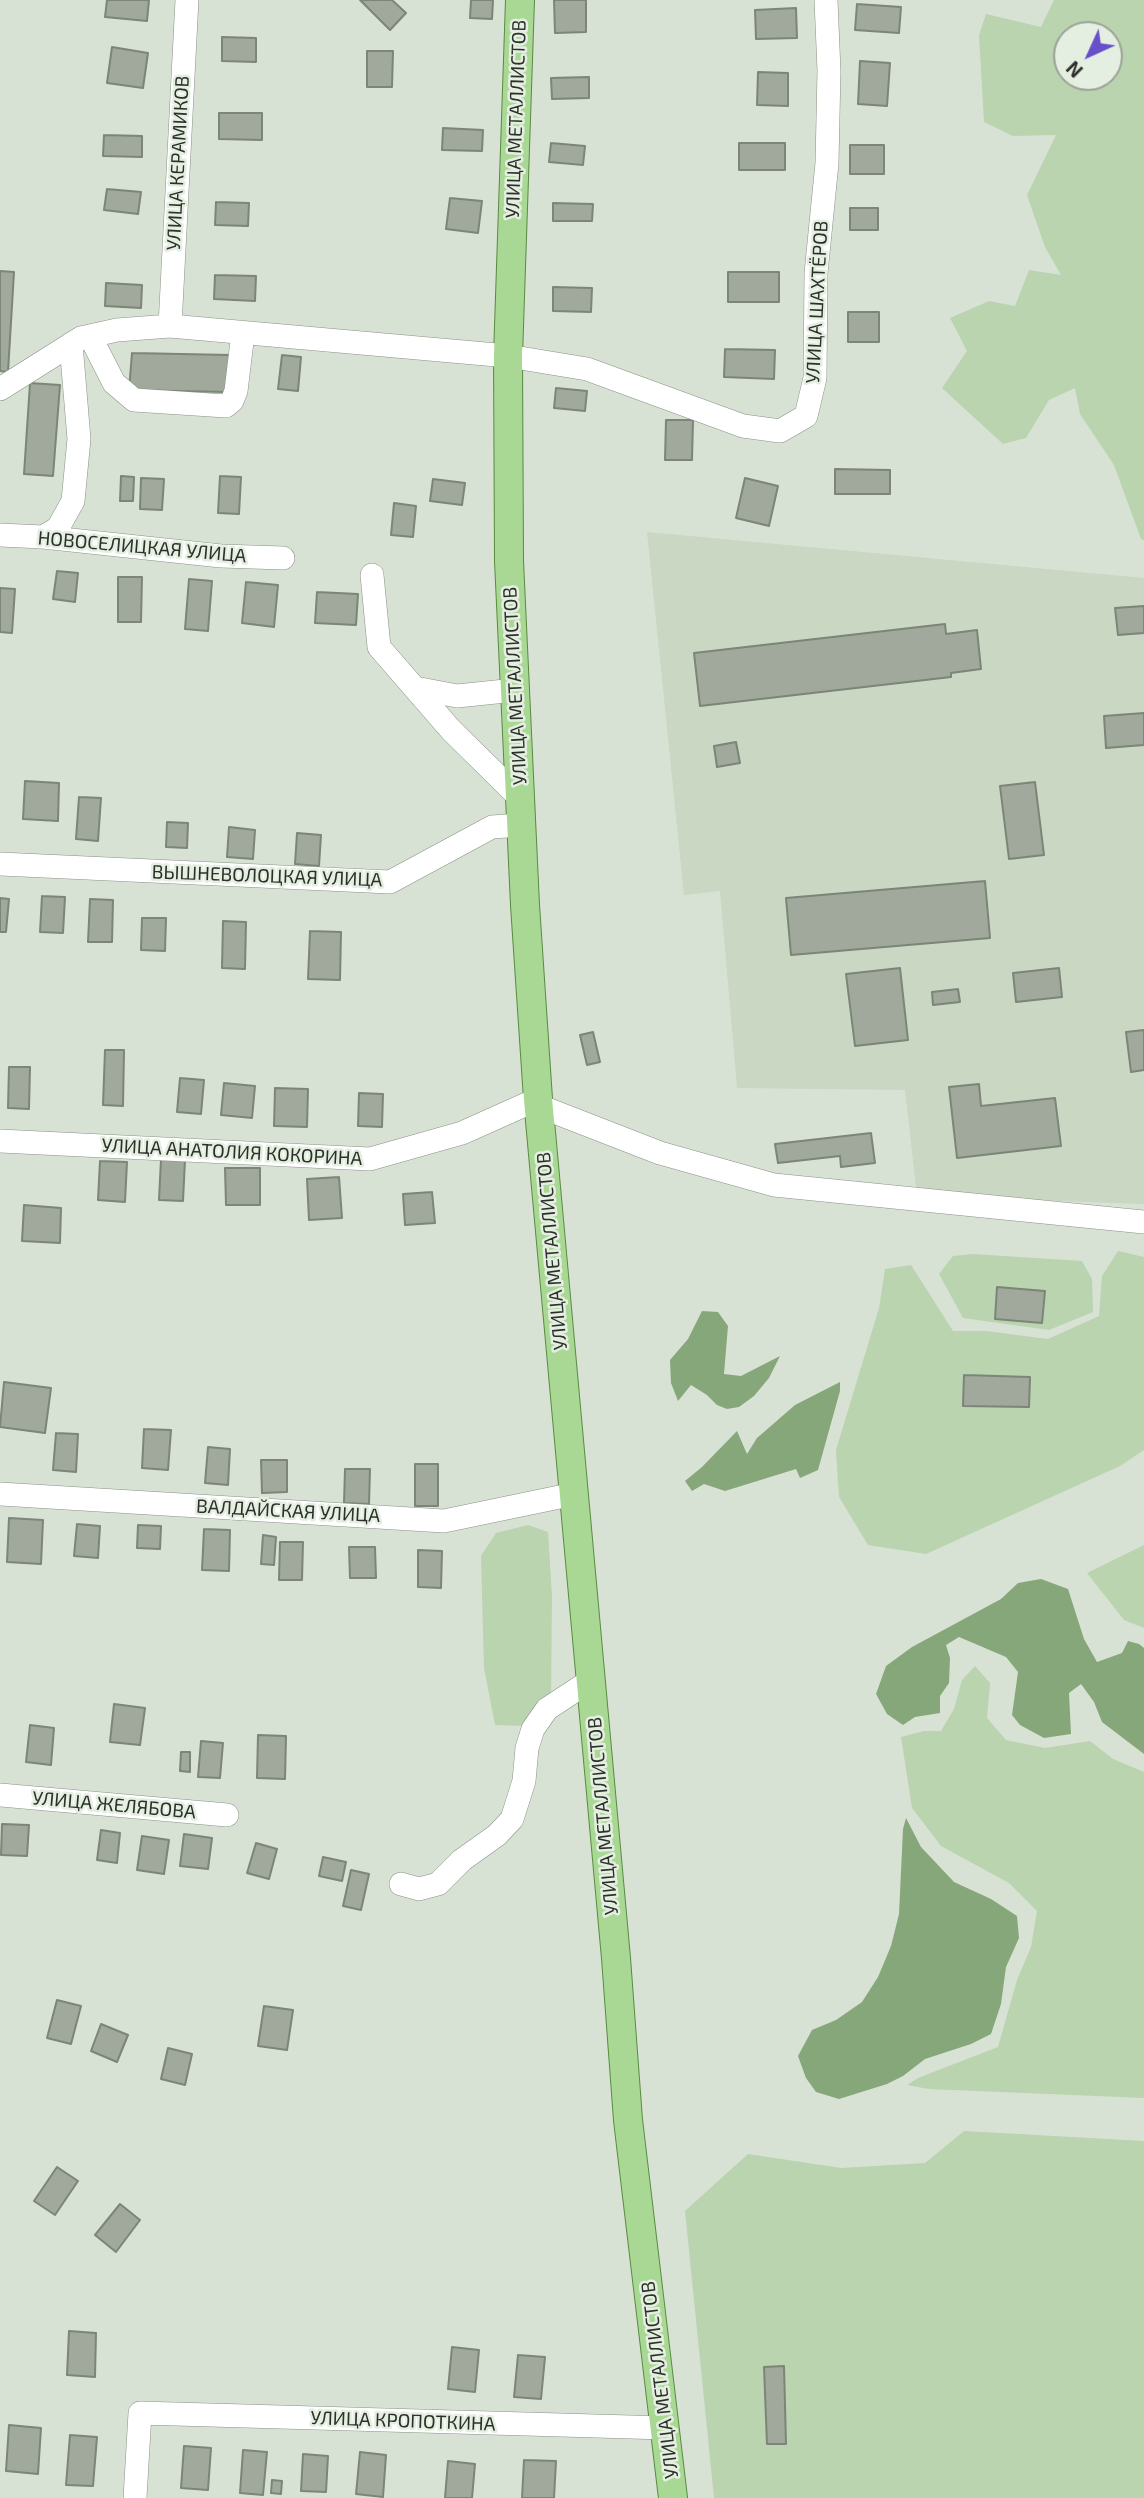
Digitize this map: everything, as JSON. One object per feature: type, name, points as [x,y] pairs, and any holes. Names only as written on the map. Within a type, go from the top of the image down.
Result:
[{"type":"main road","name":"УЛИЦА МЕТАЛЛИСТОВ","points":[[520,0],[508,356],[509,561],[520,812],[538,1102],[575,1494],[628,2120],[673,2498]]},
{"type":"street","name":"УЛИЦА КЕРАМИКОВ","points":[[170,326],[187,0]]},
{"type":"street","name":"УЛИЦА ШАХТЁРОВ","points":[[80,340],[117,330],[170,326],[508,356],[587,369],[743,426],[780,431],[806,416],[815,378],[816,273],[827,163],[829,71],[825,0]]},
{"type":"street","points":[[80,340],[114,383],[134,400],[226,406],[232,401],[236,391],[243,333]]},
{"type":"street","points":[[0,389],[80,340]]},
{"type":"street","points":[[43,537],[58,528],[74,501],[79,439],[80,340]]},
{"type":"street","name":"НОВОСЕЛИЦКАЯ УЛИЦА","points":[[0,535],[221,556],[284,558]]},
{"type":"street","points":[[372,575],[379,647],[520,812]]},
{"type":"street","points":[[415,688],[457,696],[515,690]]},
{"type":"street","name":"ВЫШНЕВОЛОЦКАЯ УЛИЦА","points":[[0,864],[390,882],[520,812]]},
{"type":"street","points":[[538,1102],[660,1153],[774,1185],[1144,1222]]},
{"type":"street","name":"УЛИЦА АНАТОЛИЯ КОКОРИНА","points":[[0,1141],[370,1159],[462,1133],[538,1102]]},
{"type":"street","name":"ВАЛДАЙСКАЯ УЛИЦА","points":[[0,1494],[444,1521],[575,1494]]},
{"type":"street","points":[[401,1884],[419,1889],[438,1884],[462,1860],[497,1835],[512,1819],[524,1781],[527,1748],[533,1730],[547,1710],[591,1680]]},
{"type":"street","name":"УЛИЦА ЖЕЛЯБОВА","points":[[0,1795],[228,1815]]},
{"type":"street","name":"УЛИЦА КРОПОТКИНА","points":[[135,2498],[140,2413],[666,2428]]},
{"type":"shaded area","points":[[1054,0],[1144,0],[1144,540],[1141,539],[1114,465],[1080,414],[1075,388],[1049,400],[1026,438],[1003,444],[942,388],[967,351],[950,318],[989,301],[1015,306],[1029,270],[1061,275],[1045,247],[1027,195],[1056,135],[1013,136],[984,122],[979,35],[986,14],[1041,27]]},
{"type":"shaded area","points":[[647,532],[1144,578],[1144,1204],[917,1196],[905,1090],[737,1088],[720,891],[684,895]]},
{"type":"shaded area","points":[[1118,1251],[1144,1257],[1144,1450],[1120,1466],[926,1554],[868,1545],[839,1497],[836,1450],[879,1308],[885,1269],[911,1265],[953,1331],[986,1331],[1048,1339],[1099,1316],[1102,1276]]},
{"type":"shaded area","points":[[973,1254],[1082,1261],[1092,1279],[1093,1312],[1049,1330],[963,1318],[939,1274],[953,1256]]},
{"type":"shaded area","points":[[702,1311],[718,1312],[728,1326],[724,1374],[741,1376],[780,1356],[769,1378],[754,1396],[739,1407],[727,1409],[717,1405],[691,1385],[678,1401],[671,1383],[670,1360],[688,1339]]},
{"type":"shaded area","points":[[840,1382],[840,1391],[818,1470],[800,1478],[796,1469],[725,1491],[704,1484],[692,1491],[685,1481],[737,1431],[747,1454],[757,1438],[795,1405]]},
{"type":"shaded area","points":[[528,1525],[548,1532],[552,1596],[551,1702],[523,1726],[495,1725],[484,1668],[481,1556],[496,1533]]},
{"type":"shaded area","points":[[1144,1545],[1144,1628],[1124,1620],[1087,1573]]},
{"type":"shaded area","points":[[1041,1579],[1068,1589],[1084,1639],[1097,1662],[1122,1653],[1128,1641],[1144,1648],[1144,1754],[1102,1722],[1094,1702],[1081,1684],[1069,1693],[1071,1734],[1044,1738],[1020,1725],[1012,1715],[1018,1672],[1006,1657],[959,1637],[946,1645],[950,1658],[949,1683],[940,1696],[940,1713],[915,1717],[903,1725],[887,1714],[876,1694],[886,1666],[912,1647],[1001,1599],[1018,1583]]},
{"type":"shaded area","points":[[975,1666],[990,1683],[987,1718],[1006,1740],[1045,1748],[1090,1741],[1113,1759],[1144,1772],[1144,2098],[929,2089],[907,2085],[918,2078],[998,2047],[1017,1980],[1031,1947],[1037,1911],[1009,1883],[941,1846],[912,1808],[901,1737],[924,1731],[941,1731],[954,1709],[962,1680]]},
{"type":"shaded area","points":[[906,1818],[921,1847],[954,1882],[991,1899],[1017,1916],[1019,1938],[1006,1967],[1001,2004],[991,2034],[971,2044],[925,2059],[903,2076],[887,2084],[839,2099],[816,2092],[806,2078],[798,2056],[812,2030],[836,2020],[862,2002],[878,1977],[891,1946],[899,1914],[903,1829]]},
{"type":"shaded area","points":[[964,2131],[1144,2141],[1144,2498],[714,2498],[685,2211],[748,2154],[841,2168],[925,2163]]},
{"type":"building","points":[[107,0],[149,0],[147,21],[105,17]]},
{"type":"building","points":[[360,0],[392,0],[406,13],[390,30]]},
{"type":"building","points":[[471,0],[493,0],[492,19],[470,18]]},
{"type":"building","points":[[554,0],[586,0],[586,32],[555,33]]},
{"type":"building","points":[[857,4],[901,7],[899,33],[855,30]]},
{"type":"building","points":[[796,8],[797,38],[756,39],[755,10]]},
{"type":"building","points":[[222,37],[256,38],[256,62],[222,61]]},
{"type":"building","points":[[112,47],[148,53],[143,88],[107,83]]},
{"type":"building","points":[[367,51],[393,51],[392,87],[367,87]]},
{"type":"building","points":[[860,61],[890,63],[887,106],[858,104]]},
{"type":"building","points":[[758,72],[788,73],[788,106],[757,105]]},
{"type":"building","points":[[589,77],[589,98],[552,99],[551,78]]},
{"type":"building","points":[[219,113],[262,113],[262,140],[219,139]]},
{"type":"building","points":[[443,128],[483,130],[482,151],[442,150]]},
{"type":"building","points":[[104,135],[142,136],[142,157],[103,156]]},
{"type":"building","points":[[551,143],[585,146],[583,165],[549,162]]},
{"type":"building","points":[[739,143],[785,143],[785,170],[739,170]]},
{"type":"building","points":[[850,145],[884,145],[884,174],[850,174]]},
{"type":"building","points":[[107,189],[141,192],[138,214],[104,210]]},
{"type":"building","points":[[450,198],[482,201],[478,233],[446,229]]},
{"type":"building","points":[[216,202],[249,203],[248,226],[215,225]]},
{"type":"building","points":[[553,203],[593,204],[592,221],[553,221]]},
{"type":"building","points":[[850,208],[878,208],[878,230],[850,230]]},
{"type":"building","points":[[0,271],[14,272],[8,372],[0,371]]},
{"type":"building","points":[[728,272],[779,272],[779,302],[728,302]]},
{"type":"building","points":[[215,275],[256,276],[255,301],[214,299]]},
{"type":"building","points":[[106,283],[142,285],[141,308],[105,306]]},
{"type":"building","points":[[553,287],[592,288],[591,312],[553,311]]},
{"type":"building","points":[[848,312],[879,312],[879,342],[848,342]]},
{"type":"building","points":[[725,349],[775,350],[774,379],[724,377]]},
{"type":"building","points":[[132,353],[230,355],[226,392],[129,390]]},
{"type":"building","points":[[282,355],[301,357],[298,391],[278,389]]},
{"type":"building","points":[[30,383],[60,385],[53,476],[24,474]]},
{"type":"building","points":[[556,388],[587,391],[585,411],[554,408]]},
{"type":"building","points":[[666,420],[693,420],[692,460],[665,460]]},
{"type":"building","points":[[835,469],[890,470],[890,494],[835,494]]},
{"type":"building","points":[[121,476],[134,477],[133,501],[120,501]]},
{"type":"building","points":[[220,476],[241,477],[239,514],[218,513]]},
{"type":"building","points":[[141,478],[164,479],[162,510],[140,509]]},
{"type":"building","points":[[745,478],[778,486],[769,526],[736,518]]},
{"type":"building","points":[[433,479],[465,483],[462,505],[430,501]]},
{"type":"building","points":[[394,503],[416,506],[413,537],[391,535]]},
{"type":"building","points":[[57,571],[78,573],[75,602],[53,599]]},
{"type":"building","points":[[118,577],[142,577],[141,622],[118,622]]},
{"type":"building","points":[[189,579],[212,581],[208,631],[185,629]]},
{"type":"building","points":[[246,582],[278,585],[274,627],[242,623]]},
{"type":"building","points":[[0,588],[15,589],[12,633],[0,632]]},
{"type":"building","points":[[317,592],[358,594],[356,625],[315,623]]},
{"type":"building","points":[[1144,606],[1144,633],[1118,635],[1115,608]]},
{"type":"building","points":[[945,624],[946,634],[977,630],[981,669],[951,673],[951,677],[700,706],[694,653]]},
{"type":"building","points":[[1144,713],[1144,745],[1106,748],[1104,716]]},
{"type":"building","points":[[736,742],[740,763],[717,767],[714,746]]},
{"type":"building","points":[[25,781],[59,783],[58,821],[23,819]]},
{"type":"building","points":[[1035,782],[1044,855],[1009,859],[1000,786]]},
{"type":"building","points":[[79,797],[101,798],[98,841],[76,839]]},
{"type":"building","points":[[167,822],[188,823],[187,848],[166,847]]},
{"type":"building","points":[[229,827],[255,830],[253,859],[227,857]]},
{"type":"building","points":[[297,833],[321,835],[319,866],[295,864]]},
{"type":"building","points":[[985,881],[990,938],[791,955],[786,898]]},
{"type":"building","points":[[42,896],[65,897],[63,933],[40,932]]},
{"type":"building","points":[[0,898],[9,899],[6,932],[0,932]]},
{"type":"building","points":[[90,899],[113,900],[112,942],[88,942]]},
{"type":"building","points":[[142,918],[166,918],[165,951],[141,950]]},
{"type":"building","points":[[223,921],[246,922],[245,969],[222,968]]},
{"type":"building","points":[[310,931],[341,932],[340,980],[308,979]]},
{"type":"building","points":[[900,968],[908,1040],[855,1046],[846,974]]},
{"type":"building","points":[[1059,968],[1062,997],[1016,1002],[1013,973]]},
{"type":"building","points":[[958,989],[960,1002],[933,1005],[932,992]]},
{"type":"building","points":[[1144,1030],[1144,1070],[1131,1072],[1126,1032]]},
{"type":"building","points":[[593,1032],[600,1062],[587,1065],[580,1035]]},
{"type":"building","points":[[105,1050],[124,1050],[123,1106],[103,1105]]},
{"type":"building","points":[[9,1067],[30,1067],[29,1109],[8,1108]]},
{"type":"building","points":[[180,1078],[204,1080],[201,1114],[177,1112]]},
{"type":"building","points":[[224,1083],[255,1086],[252,1118],[221,1115]]},
{"type":"building","points":[[979,1084],[981,1106],[1055,1098],[1061,1146],[957,1158],[949,1087]]},
{"type":"building","points":[[275,1088],[308,1089],[307,1127],[274,1126]]},
{"type":"building","points":[[359,1093],[383,1094],[382,1127],[358,1126]]},
{"type":"building","points":[[871,1133],[875,1163],[841,1167],[840,1156],[778,1163],[775,1144]]},
{"type":"building","points":[[161,1159],[185,1160],[183,1201],[159,1200]]},
{"type":"building","points":[[100,1161],[127,1162],[125,1202],[98,1200]]},
{"type":"building","points":[[225,1168],[260,1168],[260,1205],[226,1205]]},
{"type":"building","points":[[339,1177],[342,1218],[309,1220],[307,1179]]},
{"type":"building","points":[[432,1192],[435,1223],[405,1225],[403,1194]]},
{"type":"building","points":[[24,1205],[61,1208],[60,1243],[22,1241]]},
{"type":"building","points":[[997,1287],[1045,1291],[1042,1323],[995,1319]]},
{"type":"building","points":[[964,1375],[1030,1377],[1029,1407],[963,1406]]},
{"type":"building","points":[[4,1382],[51,1388],[45,1433],[0,1427]]},
{"type":"building","points":[[144,1429],[171,1430],[168,1470],[142,1468]]},
{"type":"building","points":[[56,1433],[78,1434],[76,1472],[53,1470]]},
{"type":"building","points":[[208,1447],[230,1449],[228,1485],[205,1483]]},
{"type":"building","points":[[261,1460],[287,1460],[287,1492],[262,1493]]},
{"type":"building","points":[[415,1464],[438,1464],[438,1506],[415,1506]]},
{"type":"building","points":[[345,1469],[370,1469],[369,1504],[344,1503]]},
{"type":"building","points":[[9,1518],[43,1520],[41,1564],[7,1562]]},
{"type":"building","points":[[77,1524],[100,1526],[98,1558],[74,1556]]},
{"type":"building","points":[[138,1525],[161,1526],[160,1549],[137,1548]]},
{"type":"building","points":[[204,1529],[230,1530],[229,1571],[202,1570]]},
{"type":"building","points":[[263,1535],[276,1537],[274,1565],[261,1564]]},
{"type":"building","points":[[280,1542],[303,1542],[302,1580],[279,1580]]},
{"type":"building","points":[[349,1547],[375,1547],[376,1578],[350,1578]]},
{"type":"building","points":[[418,1550],[442,1551],[441,1588],[418,1587]]},
{"type":"building","points":[[114,1704],[145,1708],[140,1745],[110,1742]]},
{"type":"building","points":[[30,1725],[54,1728],[51,1765],[26,1762]]},
{"type":"building","points":[[258,1735],[286,1736],[285,1779],[257,1778]]},
{"type":"building","points":[[201,1741],[223,1743],[220,1778],[198,1777]]},
{"type":"building","points":[[181,1752],[190,1752],[190,1772],[180,1771]]},
{"type":"building","points":[[2,1824],[29,1825],[27,1856],[1,1855]]},
{"type":"building","points":[[101,1830],[120,1833],[117,1863],[97,1860]]},
{"type":"building","points":[[184,1834],[212,1838],[208,1869],[180,1866]]},
{"type":"building","points":[[142,1836],[169,1840],[164,1874],[137,1870]]},
{"type":"building","points":[[256,1843],[277,1849],[269,1879],[247,1873]]},
{"type":"building","points":[[323,1857],[346,1862],[342,1881],[319,1876]]},
{"type":"building","points":[[351,1870],[369,1874],[361,1910],[343,1906]]},
{"type":"building","points":[[57,2000],[81,2006],[71,2044],[47,2038]]},
{"type":"building","points":[[264,2006],[293,2010],[287,2050],[258,2046]]},
{"type":"building","points":[[101,2024],[128,2035],[117,2062],[91,2051]]},
{"type":"building","points":[[168,2048],[192,2054],[185,2085],[161,2079]]},
{"type":"building","points":[[57,2167],[78,2181],[55,2215],[34,2201]]},
{"type":"building","points":[[120,2204],[140,2220],[116,2252],[95,2235]]},
{"type":"building","points":[[69,2331],[96,2333],[95,2377],[67,2375]]},
{"type":"building","points":[[452,2347],[479,2350],[475,2392],[448,2389]]},
{"type":"building","points":[[518,2355],[545,2357],[541,2399],[514,2397]]},
{"type":"building","points":[[784,2366],[786,2444],[767,2444],[764,2367]]},
{"type":"building","points":[[9,2425],[41,2428],[38,2474],[6,2471]]},
{"type":"building","points":[[70,2435],[97,2437],[93,2486],[66,2485]]},
{"type":"building","points":[[184,2446],[211,2448],[208,2490],[181,2488]]},
{"type":"building","points":[[243,2450],[267,2452],[263,2495],[240,2493]]},
{"type":"building","points":[[360,2452],[386,2455],[383,2497],[356,2494]]},
{"type":"building","points":[[303,2454],[328,2456],[326,2492],[301,2491]]},
{"type":"building","points":[[524,2460],[556,2461],[554,2498],[522,2498]]},
{"type":"building","points":[[448,2461],[475,2464],[472,2498],[445,2498]]},
{"type":"building","points":[[272,2480],[282,2481],[281,2494],[271,2493]]}]
